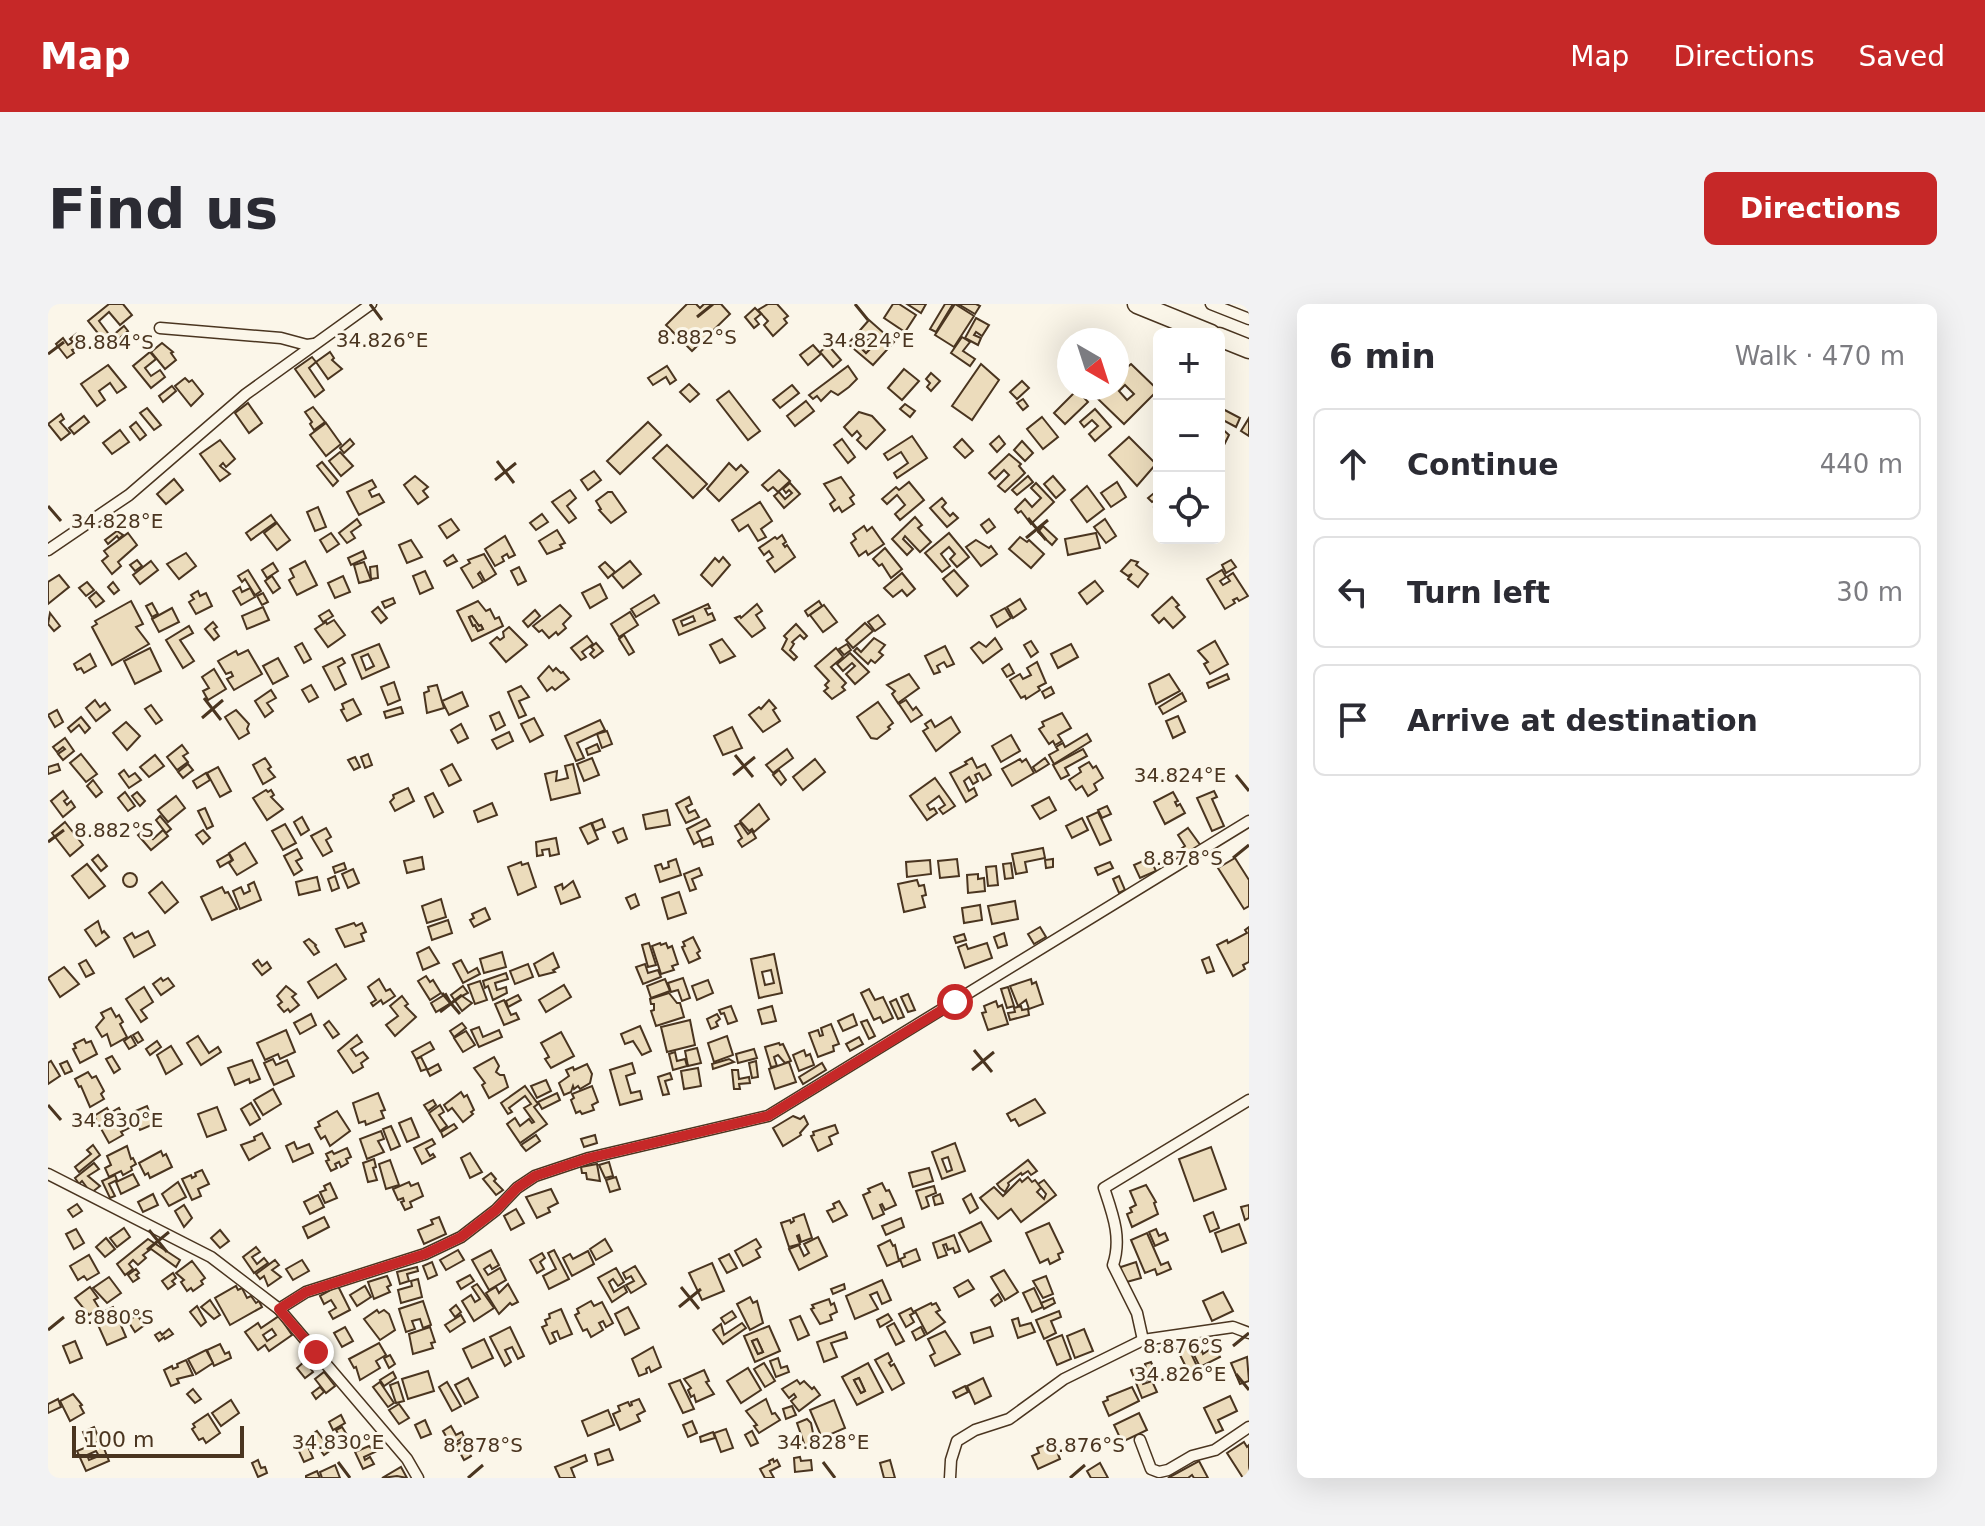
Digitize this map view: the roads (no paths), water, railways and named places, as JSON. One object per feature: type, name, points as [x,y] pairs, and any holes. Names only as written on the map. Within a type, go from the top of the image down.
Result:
[{"type":"highway","points":[[1137,304],[1196,328]]},
{"type":"highway","points":[[1225,339],[1249,349]]},
{"type":"street","points":[[48,550],[129,495],[246,394],[371,304]]},
{"type":"street","points":[[1211,304],[1243,313]]},
{"type":"street","points":[[160,328],[316,344]]},
{"type":"street","points":[[279,1309],[306,1292],[425,1254],[461,1237],[535,1176],[589,1158],[768,1116],[1249,821]]},
{"type":"street","points":[[1143,1340],[1137,1313],[1113,1265],[1118,1248],[1116,1228],[1104,1188],[1249,1100]]},
{"type":"street","points":[[48,1174],[211,1257],[279,1309],[407,1459],[418,1478]]},
{"type":"street","points":[[950,1478],[957,1441],[975,1430],[1009,1419],[1064,1379],[1143,1340],[1249,1323]]},
{"type":"street","points":[[1233,1327],[1249,1333]]},
{"type":"street","points":[[1140,1440],[1156,1475],[1192,1456],[1215,1450],[1249,1427]]}]
